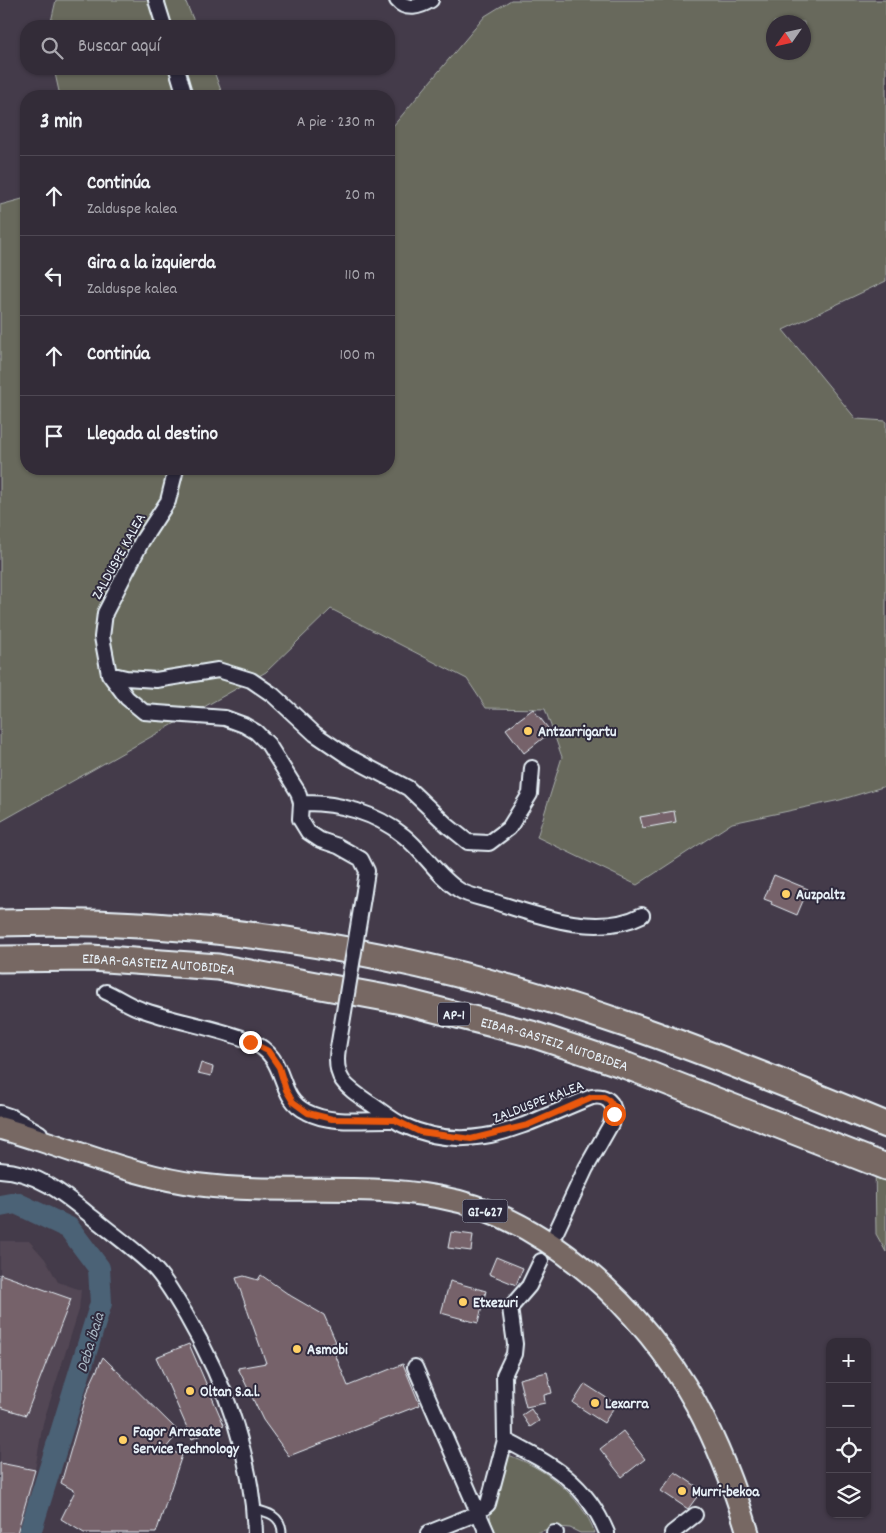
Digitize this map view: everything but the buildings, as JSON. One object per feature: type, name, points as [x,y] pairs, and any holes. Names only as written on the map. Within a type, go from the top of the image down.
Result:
[{"type":"highway","points":[[0,910],[29,912],[49,921]]},
{"type":"highway","points":[[0,923],[49,921],[198,928],[277,937],[368,953],[557,1002],[628,1025],[886,1125]]},
{"type":"highway","name":"EIBAR-GASTEIZ AUTOBIDEA","points":[[0,959],[91,958],[218,967],[402,1001],[532,1034],[627,1066],[886,1166]]},
{"type":"main road","name":"GI-627","points":[[0,1128],[129,1168],[199,1185],[286,1190],[346,1189],[409,1192],[468,1204],[518,1224],[559,1249],[593,1277],[634,1317],[669,1361],[695,1403],[715,1442],[748,1533]]},
{"type":"street","points":[[156,0],[162,20]]},
{"type":"street","points":[[396,0],[403,5],[413,7],[431,0]]},
{"type":"street","points":[[179,75],[183,90]]},
{"type":"street","name":"ZALDUSPE KALEA","points":[[174,475],[168,500],[142,541],[105,613],[102,637],[109,674],[127,698],[144,712],[225,718],[244,724],[256,732],[268,744],[298,792],[301,803],[300,819],[308,832],[320,840],[361,859],[367,870],[335,1066],[342,1082],[395,1120],[420,1132],[471,1139],[528,1125],[590,1098],[599,1096],[607,1098],[614,1107],[613,1119],[589,1162],[556,1232]]},
{"type":"street","points":[[109,674],[126,678],[156,680],[218,670],[251,680],[273,695],[315,734],[349,757],[408,788],[468,842],[489,844],[509,828],[530,794],[532,768]]},
{"type":"street","points":[[301,803],[318,802],[366,814],[404,836],[460,891],[548,918],[585,924],[607,925],[627,923],[642,914]]},
{"type":"street","points":[[106,992],[137,1008],[250,1042],[268,1051],[279,1067],[286,1090],[293,1102],[308,1113],[332,1119],[395,1120]]},
{"type":"street","points":[[0,1113],[12,1117],[62,1146]]},
{"type":"street","points":[[0,1170],[29,1175],[58,1189],[153,1266],[179,1304],[201,1342],[223,1389],[239,1437],[251,1484],[255,1533]]},
{"type":"street","points":[[428,1533],[478,1513],[488,1504],[505,1440],[504,1375],[514,1354],[515,1344],[510,1308],[529,1286],[541,1261]]},
{"type":"street","points":[[415,1367],[487,1533]]},
{"type":"street","points":[[505,1440],[549,1463],[565,1474],[599,1513],[607,1533]]},
{"type":"street","points":[[672,1533],[695,1515]]},
{"type":"lane","points":[[254,1509],[273,1514],[282,1525],[282,1533]]},
{"type":"shaded area","points":[[0,1241],[29,1241],[45,1259],[58,1282],[81,1290],[79,1310],[43,1423],[29,1505],[20,1533],[0,1533]]},
{"type":"green space","points":[[56,0],[185,0],[193,20],[51,20]]},
{"type":"green space","points":[[511,0],[886,0],[886,281],[783,330],[856,419],[886,421],[886,786],[840,800],[732,823],[637,885],[537,837],[562,757],[545,709],[486,708],[467,679],[331,609],[266,672],[0,822],[0,205],[20,200],[20,475],[395,475],[395,124],[485,16]]},
{"type":"green space","points":[[55,75],[215,75],[221,90],[59,90]]},
{"type":"green space","points":[[886,1150],[886,1252],[876,1234],[875,1161]]},
{"type":"green space","points":[[505,1454],[533,1466],[559,1484],[580,1506],[589,1519],[595,1533],[580,1533],[570,1528],[555,1527],[535,1533],[496,1533],[490,1515],[491,1505]]},
{"type":"waterway","name":"Deba ibaia","points":[[0,1206],[16,1203],[69,1228],[99,1268],[101,1303],[30,1533]]},
{"type":"place","name":"Antzarrigartu","points":[[528,731]]},
{"type":"place","name":"Auzpaltz","points":[[786,894]]},
{"type":"place","name":"Etxezuri","points":[[463,1302]]},
{"type":"place","name":"Asmobi","points":[[297,1349]]},
{"type":"place","name":"Oltan S.a.l.","points":[[190,1391]]},
{"type":"place","name":"Lexarra","points":[[595,1403]]},
{"type":"place","name":"Fagor Arrasate Service Technology","points":[[123,1440]]},
{"type":"place","name":"Murri-bekoa","points":[[682,1491]]},
{"type":"route","points":[[250,1042],[268,1051],[279,1067],[286,1090],[293,1102],[308,1113],[332,1119],[395,1120],[420,1132],[471,1139],[512,1131],[595,1096],[607,1098],[614,1107],[614,1114]]}]
